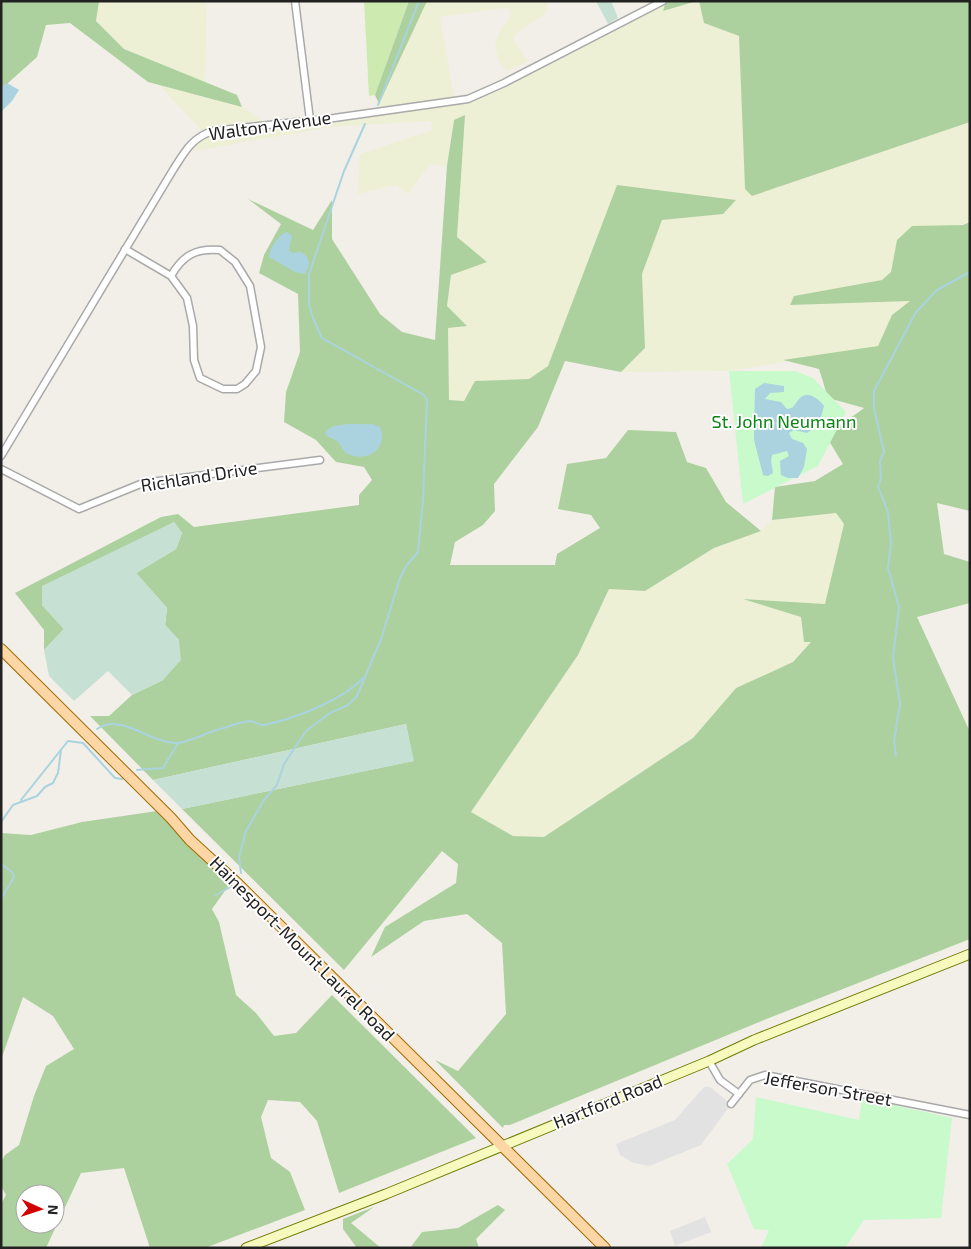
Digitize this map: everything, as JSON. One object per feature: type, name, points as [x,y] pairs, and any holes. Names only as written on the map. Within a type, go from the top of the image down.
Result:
[{"type":"main road","name":"Hainesport-Mount Laurel Road","points":[[1,648],[171,818],[190,840],[227,874],[605,1248]]},
{"type":"street","points":[[295,1],[310,120]]},
{"type":"street","name":"Walton Avenue","points":[[1,456],[183,155],[198,137],[213,131],[454,102],[472,97],[502,84],[663,1]]},
{"type":"street","points":[[125,249],[171,276],[187,298],[193,326],[194,360],[200,378],[223,389],[237,389],[245,384],[256,371],[261,346],[250,286],[234,262],[220,250],[199,250],[190,253],[181,261],[171,276]]},
{"type":"street","name":"Richland Drive","points":[[1,469],[79,509],[143,482],[320,460]]},
{"type":"street","name":"Hartford Road","points":[[246,1248],[386,1194],[709,1061],[754,1040],[970,954]]},
{"type":"street","name":"Jefferson Street","points":[[709,1061],[720,1080],[739,1094],[753,1077],[771,1075],[970,1115]]},
{"type":"street","points":[[731,1104],[739,1094]]},
{"type":"green space","points":[[1,1],[99,1],[96,21],[124,49],[237,95],[242,107],[148,82],[70,23],[46,25],[37,57],[8,83],[1,111]]},
{"type":"green space","points":[[99,1],[207,1],[205,82],[124,49],[96,21]]},
{"type":"green space","points":[[364,1],[409,1],[375,95],[369,96]]},
{"type":"green space","points":[[409,1],[427,1],[379,104],[375,95]]},
{"type":"green space","points":[[427,1],[546,1],[548,4],[545,14],[518,32],[513,39],[528,61],[507,71],[499,62],[495,46],[499,32],[511,16],[509,9],[504,8],[440,17],[455,103],[665,1],[664,11],[699,1],[704,23],[739,36],[745,189],[752,196],[970,122],[970,222],[897,240],[891,272],[882,280],[794,296],[790,305],[911,301],[892,315],[878,346],[729,371],[621,372],[645,348],[642,274],[662,220],[723,214],[617,185],[548,366],[530,379],[475,381],[464,401],[449,400],[448,328],[467,326],[447,306],[457,237],[464,116],[454,120],[447,166],[430,164],[408,194],[396,185],[357,194],[360,154],[432,130],[431,121],[331,127],[193,151],[201,130],[159,85],[242,107],[266,123],[379,111],[379,104]]},
{"type":"green space","points":[[596,1],[611,1],[618,18],[608,24]]},
{"type":"green space","points":[[666,1],[697,1],[663,11]]},
{"type":"green space","points":[[699,1],[970,1],[970,122],[752,196],[745,189],[739,36],[704,23]]},
{"type":"green space","points":[[465,115],[457,237],[487,262],[451,275],[447,306],[467,326],[448,328],[449,400],[464,401],[475,381],[529,379],[548,366],[617,185],[736,200],[723,214],[662,220],[642,274],[645,348],[621,372],[565,361],[538,427],[494,484],[495,511],[483,525],[455,542],[450,565],[555,565],[557,554],[600,528],[591,515],[558,509],[567,464],[606,458],[628,430],[676,432],[687,462],[706,468],[726,502],[761,531],[714,548],[645,591],[609,589],[578,655],[471,812],[513,836],[544,837],[693,738],[736,688],[793,662],[811,642],[804,642],[801,617],[743,599],[825,604],[844,524],[836,513],[772,520],[775,487],[815,481],[843,464],[826,436],[864,408],[828,398],[819,369],[783,360],[878,346],[892,315],[910,301],[790,305],[794,296],[882,280],[891,272],[897,240],[912,226],[963,225],[970,222],[970,511],[937,503],[944,554],[970,562],[970,603],[917,617],[970,732],[970,939],[764,1020],[510,1125],[504,1125],[503,1128],[435,1060],[458,1071],[506,1014],[502,943],[467,914],[424,921],[371,957],[385,927],[456,883],[458,864],[442,851],[344,970],[182,809],[413,761],[406,724],[153,780],[90,716],[109,716],[132,695],[163,680],[179,640],[165,625],[167,608],[136,573],[176,549],[182,533],[174,522],[42,605],[64,629],[44,650],[44,630],[15,593],[161,517],[178,514],[194,527],[359,505],[359,495],[372,480],[364,467],[336,462],[316,440],[284,422],[286,392],[300,352],[298,294],[259,273],[264,255],[281,224],[248,199],[313,230],[332,200],[332,239],[380,314],[402,332],[435,340],[447,166],[454,120]]},
{"type":"green space","name":"St. John Neumann","points":[[729,371],[795,371],[813,378],[846,412],[818,466],[743,504]]},
{"type":"green space","points":[[836,513],[844,524],[825,605],[747,599],[801,617],[804,642],[812,641],[793,662],[736,688],[693,738],[544,837],[513,836],[471,812],[578,655],[609,589],[645,591],[714,548],[761,531],[772,520]]},
{"type":"green space","points":[[174,522],[182,533],[176,549],[136,573],[167,608],[165,625],[179,640],[181,660],[163,680],[132,695],[108,671],[74,701],[49,676],[44,650],[64,629],[42,605],[42,586]]},
{"type":"green space","points":[[406,724],[414,761],[182,809],[153,780]]},
{"type":"green space","points":[[157,811],[232,881],[212,909],[219,922],[236,995],[256,1013],[274,1036],[296,1033],[332,995],[476,1138],[339,1193],[317,1121],[300,1102],[268,1100],[261,1117],[271,1158],[290,1172],[305,1210],[205,1248],[150,1248],[124,1168],[81,1173],[65,1207],[65,1184],[15,1184],[15,1234],[53,1234],[46,1248],[1,1248],[1,1204],[6,1195],[1,1186],[1,1162],[5,1155],[19,1145],[34,1096],[46,1066],[74,1049],[53,1016],[23,997],[1,1060],[1,833],[31,835],[82,822]]},
{"type":"green space","points":[[756,1097],[859,1120],[862,1098],[952,1118],[941,1218],[864,1220],[845,1248],[761,1248],[769,1230],[754,1229],[727,1164],[753,1139]]},
{"type":"green space","points":[[498,1205],[505,1210],[476,1239],[479,1248],[410,1248],[422,1232],[458,1228]]},
{"type":"green space","points":[[374,1207],[351,1223],[381,1248],[357,1248],[343,1229],[343,1219]]},
{"type":"shaded area","points":[[704,1087],[710,1087],[731,1104],[701,1145],[649,1166],[634,1163],[620,1155],[616,1144],[675,1120]]},
{"type":"shaded area","points":[[705,1217],[711,1232],[675,1246],[670,1231]]},
{"type":"water","points":[[7,83],[19,90],[12,101],[1,112],[1,87]]},
{"type":"water","points":[[287,232],[292,236],[289,250],[292,253],[301,252],[308,259],[309,264],[305,274],[295,272],[269,257],[275,242]]},
{"type":"water","points":[[764,383],[784,386],[784,392],[770,393],[765,399],[781,402],[787,409],[792,408],[800,398],[807,395],[817,399],[824,406],[819,425],[807,433],[794,430],[789,433],[792,439],[803,443],[807,449],[804,467],[798,478],[788,478],[781,475],[780,461],[789,456],[787,451],[772,455],[773,473],[768,476],[763,475],[754,440],[755,389]]},
{"type":"water","points":[[372,424],[380,427],[381,442],[374,452],[361,457],[346,453],[338,442],[325,433],[328,429],[340,425]]},
{"type":"waterway","points":[[378,105],[419,1]]},
{"type":"waterway","points":[[241,873],[239,857],[246,831],[264,800],[277,785],[284,764],[306,731],[330,713],[348,705],[357,696],[381,639],[400,578],[407,565],[418,552],[423,500],[427,400],[424,395],[322,338],[309,305],[309,274],[344,171],[365,124]]},
{"type":"waterway","points":[[896,756],[894,741],[900,704],[893,658],[899,607],[888,568],[891,543],[888,512],[878,486],[881,478],[880,461],[884,452],[874,408],[874,391],[916,312],[937,290],[970,272]]},
{"type":"waterway","points":[[97,729],[106,725],[116,724],[126,726],[157,739],[177,743],[240,723],[250,721],[264,725],[289,718],[331,701],[363,678]]},
{"type":"waterway","points":[[21,800],[68,741],[83,743],[115,778],[122,779]]},
{"type":"waterway","points":[[137,770],[163,768],[178,743]]},
{"type":"waterway","points":[[1,822],[13,805],[37,796],[45,787],[53,783],[58,773],[61,750]]},
{"type":"waterway","points":[[1,864],[12,872],[14,877],[1,899]]},
{"type":"waterway","points":[[216,895],[234,885]]}]
